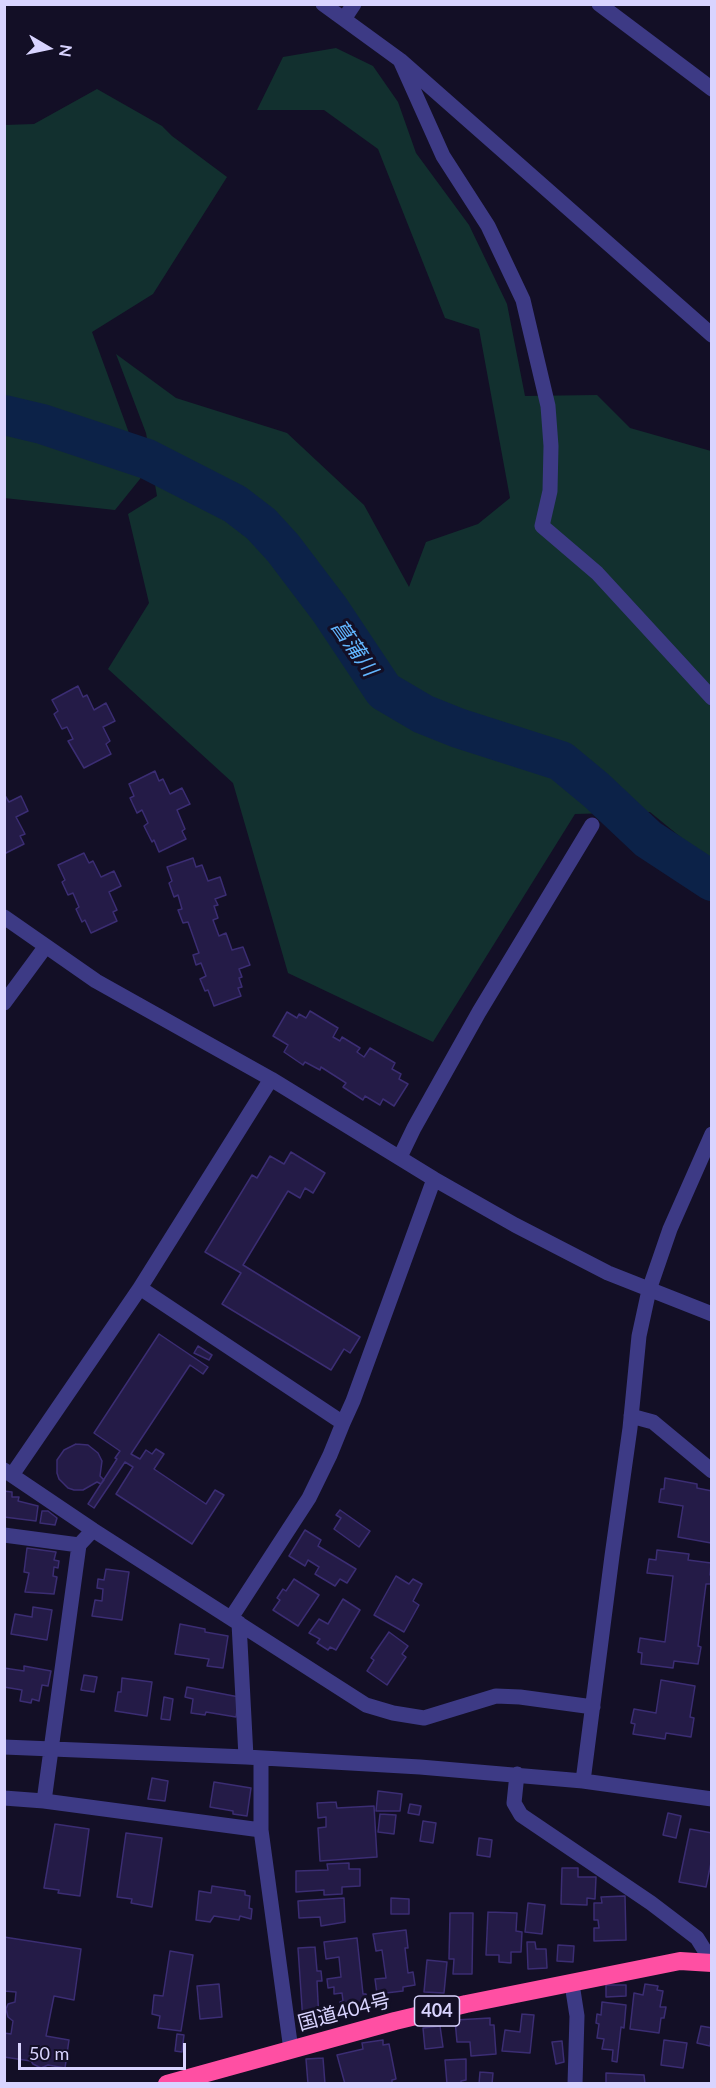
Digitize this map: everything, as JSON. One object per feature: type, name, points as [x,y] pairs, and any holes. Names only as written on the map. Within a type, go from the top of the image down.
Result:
[{"type":"highway","name":"国道404号","points":[[167,2084],[466,2004],[680,1961],[711,1962]]},
{"type":"street","points":[[323,4],[400,60],[711,335]]},
{"type":"street","points":[[344,19],[354,4]]},
{"type":"street","points":[[599,4],[711,88]]},
{"type":"street","points":[[400,60],[443,156],[488,226],[522,300],[548,406],[551,446],[550,491],[542,526],[597,573],[711,698]]},
{"type":"street","points":[[400,1157],[479,1012],[592,825]]},
{"type":"street","points":[[4,917],[96,981],[271,1079],[434,1179],[515,1225],[608,1272],[711,1314]]},
{"type":"street","points":[[4,1003],[46,946]]},
{"type":"street","points":[[271,1079],[140,1288],[8,1472],[93,1530],[366,1705],[393,1713],[424,1718],[496,1696],[520,1696],[592,1707]]},
{"type":"street","points":[[584,1781],[632,1416],[639,1336],[649,1290],[670,1229],[711,1134]]},
{"type":"street","points":[[291,2050],[235,1621],[309,1498],[330,1455],[353,1401],[434,1179]]},
{"type":"street","points":[[140,1288],[343,1423]]},
{"type":"street","points":[[632,1416],[653,1422],[711,1471]]},
{"type":"street","points":[[44,1801],[79,1545],[93,1530]]},
{"type":"street","points":[[4,1535],[79,1545]]},
{"type":"street","points":[[4,1747],[254,1758],[517,1774],[711,1799]]},
{"type":"street","points":[[517,1774],[513,1803],[521,1815],[642,1896],[697,1938],[711,1962]]},
{"type":"street","points":[[4,1798],[44,1801],[261,1830]]},
{"type":"street","points":[[572,1984],[577,2016],[575,2084]]},
{"type":"green space","points":[[336,48],[373,66],[398,102],[416,153],[469,225],[507,304],[525,396],[597,395],[630,428],[711,451],[711,862],[650,812],[575,814],[433,1042],[288,973],[233,783],[108,669],[149,603],[128,514],[157,496],[146,433],[116,354],[176,398],[287,433],[364,505],[409,587],[426,542],[478,524],[510,498],[479,329],[445,318],[378,149],[324,110],[257,110],[283,57]]},
{"type":"green space","points":[[97,89],[162,126],[227,177],[153,294],[92,332],[144,474],[115,510],[4,498],[5,125],[34,124]]},
{"type":"building","points":[[78,686],[83,697],[87,695],[94,710],[106,703],[115,721],[103,727],[110,741],[106,744],[111,754],[84,768],[68,741],[73,739],[67,727],[62,729],[54,714],[58,711],[52,700]]},
{"type":"building","points":[[155,771],[159,781],[163,779],[170,794],[182,788],[190,804],[177,810],[185,829],[182,831],[186,839],[159,852],[144,826],[148,823],[142,810],[137,813],[130,798],[134,796],[129,784]]},
{"type":"building","points":[[4,794],[9,802],[21,796],[28,811],[16,817],[25,834],[20,836],[24,844],[4,854]]},
{"type":"building","points":[[84,853],[89,863],[93,861],[101,877],[114,871],[121,886],[109,892],[117,910],[113,912],[117,921],[91,933],[85,920],[82,922],[76,909],[79,907],[73,893],[68,895],[62,882],[65,880],[58,865]]},
{"type":"building","points":[[193,858],[196,867],[202,865],[208,881],[220,877],[226,895],[215,899],[218,905],[214,906],[218,918],[213,920],[219,936],[226,933],[232,950],[243,947],[250,965],[239,969],[242,987],[238,988],[241,996],[214,1006],[208,990],[205,991],[200,979],[206,976],[201,963],[196,965],[193,955],[199,953],[188,922],[183,923],[178,910],[182,909],[178,895],[174,897],[169,883],[172,881],[167,867]]},
{"type":"building","points":[[310,1011],[338,1028],[333,1037],[340,1041],[342,1037],[360,1048],[357,1052],[364,1057],[370,1048],[395,1063],[392,1069],[401,1074],[399,1079],[408,1084],[394,1106],[383,1099],[380,1105],[365,1096],[363,1100],[343,1087],[346,1083],[321,1067],[320,1070],[305,1062],[303,1065],[284,1052],[288,1045],[273,1036],[287,1012],[297,1018],[299,1014],[306,1018]]},
{"type":"building","points":[[291,1152],[325,1173],[313,1193],[305,1188],[300,1198],[288,1191],[243,1265],[360,1337],[350,1353],[344,1349],[331,1370],[222,1304],[241,1273],[205,1252],[252,1175],[257,1178],[270,1156],[284,1164]]},
{"type":"building","points":[[159,1334],[208,1367],[203,1374],[190,1365],[131,1454],[140,1459],[146,1450],[152,1454],[156,1449],[164,1454],[154,1469],[206,1504],[215,1490],[224,1495],[192,1544],[116,1494],[133,1467],[125,1462],[94,1508],[88,1504],[120,1451],[94,1433]]},
{"type":"building","points":[[198,1346],[212,1355],[209,1360],[194,1353]]},
{"type":"building","points":[[76,1444],[88,1445],[98,1453],[102,1461],[100,1476],[104,1480],[101,1484],[97,1482],[83,1490],[74,1490],[68,1488],[59,1479],[57,1460],[64,1450]]},
{"type":"building","points":[[665,1478],[697,1484],[697,1488],[712,1491],[711,1543],[678,1537],[683,1506],[659,1502]]},
{"type":"building","points":[[4,1491],[12,1492],[12,1497],[19,1497],[18,1501],[38,1506],[36,1521],[4,1517]]},
{"type":"building","points":[[340,1510],[370,1531],[359,1547],[334,1529],[341,1518],[336,1515]]},
{"type":"building","points":[[42,1511],[48,1511],[57,1518],[55,1525],[40,1523]]},
{"type":"building","points":[[305,1530],[321,1540],[318,1546],[356,1569],[347,1583],[340,1579],[335,1586],[315,1574],[319,1567],[308,1560],[305,1566],[289,1556]]},
{"type":"building","points":[[27,1548],[56,1552],[54,1560],[59,1561],[58,1568],[54,1567],[53,1576],[57,1577],[54,1594],[25,1592],[29,1573],[24,1572]]},
{"type":"building","points":[[657,1550],[689,1554],[688,1560],[711,1563],[712,1584],[706,1584],[698,1664],[674,1661],[673,1668],[641,1664],[642,1653],[638,1652],[640,1638],[665,1642],[673,1576],[647,1573],[649,1559],[656,1560]]},
{"type":"building","points":[[106,1569],[129,1572],[122,1620],[92,1616],[95,1600],[102,1601],[103,1589],[97,1588],[98,1579],[104,1580]]},
{"type":"building","points":[[396,1576],[409,1584],[413,1579],[422,1584],[413,1601],[419,1605],[404,1632],[374,1615]]},
{"type":"building","points":[[294,1579],[319,1595],[298,1626],[273,1610],[280,1600],[277,1598],[283,1589],[286,1591]]},
{"type":"building","points":[[343,1599],[360,1610],[336,1650],[330,1647],[328,1650],[317,1643],[320,1639],[309,1633],[319,1619],[328,1624]]},
{"type":"building","points":[[33,1607],[52,1610],[47,1640],[11,1634],[15,1614],[32,1617]]},
{"type":"building","points":[[180,1624],[228,1636],[223,1668],[207,1666],[209,1659],[175,1654]]},
{"type":"building","points":[[389,1632],[408,1646],[402,1654],[406,1657],[387,1685],[367,1671],[374,1660],[371,1658]]},
{"type":"building","points":[[24,1666],[51,1671],[48,1686],[42,1685],[39,1701],[32,1699],[31,1703],[20,1701],[22,1690],[4,1687],[4,1668],[24,1671]]},
{"type":"building","points":[[84,1675],[97,1677],[94,1692],[81,1690]]},
{"type":"building","points":[[122,1678],[152,1682],[147,1716],[115,1711],[118,1692],[121,1692]]},
{"type":"building","points":[[661,1680],[695,1686],[690,1717],[694,1718],[691,1737],[666,1733],[665,1739],[633,1734],[635,1724],[631,1723],[634,1709],[656,1713]]},
{"type":"building","points":[[187,1687],[239,1697],[236,1717],[206,1712],[205,1715],[191,1713],[193,1699],[185,1697]]},
{"type":"building","points":[[164,1697],[173,1699],[170,1720],[161,1719]]},
{"type":"building","points":[[152,1778],[168,1781],[165,1801],[148,1799]]},
{"type":"building","points":[[214,1782],[251,1788],[247,1816],[210,1807]]},
{"type":"building","points":[[378,1791],[402,1794],[400,1811],[376,1811]]},
{"type":"building","points":[[336,1802],[337,1808],[374,1806],[377,1857],[320,1861],[318,1828],[326,1827],[326,1817],[318,1818],[317,1803]]},
{"type":"building","points":[[410,1804],[421,1806],[419,1815],[408,1813]]},
{"type":"building","points":[[668,1813],[681,1816],[676,1838],[663,1835]]},
{"type":"building","points":[[380,1814],[396,1815],[394,1834],[378,1832]]},
{"type":"building","points":[[423,1821],[436,1823],[433,1843],[420,1841]]},
{"type":"building","points":[[55,1824],[89,1829],[80,1896],[58,1893],[59,1890],[44,1888]]},
{"type":"building","points":[[690,1829],[712,1833],[712,1858],[706,1887],[679,1882]]},
{"type":"building","points":[[126,1833],[162,1838],[152,1907],[131,1903],[132,1899],[117,1897]]},
{"type":"building","points":[[479,1838],[492,1840],[490,1857],[477,1855]]},
{"type":"building","points":[[349,1863],[349,1869],[360,1869],[360,1886],[342,1887],[342,1894],[324,1895],[324,1890],[296,1892],[296,1871],[328,1870],[327,1864]]},
{"type":"building","points":[[562,1868],[578,1868],[578,1877],[596,1877],[595,1899],[587,1898],[587,1905],[561,1904]]},
{"type":"building","points":[[212,1886],[245,1891],[245,1895],[250,1896],[251,1919],[240,1916],[239,1920],[214,1916],[210,1922],[196,1920],[199,1891],[211,1893]]},
{"type":"building","points":[[625,1896],[626,1940],[594,1941],[594,1928],[599,1928],[598,1920],[594,1920],[594,1903],[602,1903],[601,1897]]},
{"type":"building","points":[[344,1898],[345,1922],[321,1926],[320,1917],[299,1918],[298,1901]]},
{"type":"building","points":[[391,1898],[409,1899],[409,1914],[391,1914]]},
{"type":"building","points":[[528,1903],[545,1905],[542,1934],[525,1932]]},
{"type":"building","points":[[488,1912],[517,1913],[516,1931],[522,1932],[521,1952],[511,1952],[511,1963],[499,1962],[499,1955],[486,1955]]},
{"type":"building","points":[[450,1913],[473,1913],[472,1974],[453,1974],[454,1959],[449,1959]]},
{"type":"building","points":[[406,1930],[408,1948],[405,1948],[408,1973],[413,1972],[415,1985],[403,1987],[403,1991],[377,1994],[375,1979],[386,1978],[382,1950],[376,1951],[373,1934]]},
{"type":"building","points":[[4,1937],[81,1949],[74,2000],[54,1996],[46,2036],[69,2040],[65,2068],[48,2065],[41,2068],[31,2061],[4,2057],[4,2033],[11,2034],[13,2021],[8,2017],[6,2009],[8,2004],[15,2002],[16,1992],[4,1991]]},
{"type":"building","points":[[357,1938],[363,1994],[366,1994],[368,2010],[341,2014],[342,1993],[334,1994],[334,1987],[328,1988],[327,1979],[341,1977],[339,1957],[326,1959],[324,1942]]},
{"type":"building","points":[[527,1942],[535,1942],[536,1949],[546,1949],[547,1968],[528,1969]]},
{"type":"building","points":[[558,1945],[574,1946],[573,1962],[557,1961]]},
{"type":"building","points":[[315,1947],[317,1971],[321,1971],[322,1981],[317,1981],[319,2021],[303,2022],[298,1948]]},
{"type":"building","points":[[170,1951],[193,1955],[181,2031],[158,2028],[160,2016],[152,2014],[154,1995],[163,1996]]},
{"type":"building","points":[[427,1960],[447,1962],[444,1993],[424,1992]]},
{"type":"building","points":[[219,1984],[222,2017],[200,2019],[197,1986]]},
{"type":"building","points":[[645,1984],[658,1986],[657,1990],[663,1991],[660,2007],[666,2007],[664,2018],[661,2018],[659,2033],[630,2029],[634,1993],[643,1995]]},
{"type":"building","points":[[606,1985],[626,1985],[626,1996],[606,1997]]},
{"type":"building","points":[[602,2002],[626,2005],[617,2062],[612,2061],[613,2050],[602,2049],[604,2039],[597,2038],[599,2024],[596,2023],[597,2014],[601,2015]]},
{"type":"building","points":[[522,2014],[534,2015],[530,2053],[502,2051],[505,2030],[520,2032]]},
{"type":"building","points":[[490,2018],[490,2025],[494,2025],[496,2054],[471,2056],[470,2042],[457,2042],[455,2020]]},
{"type":"building","points":[[440,2026],[443,2047],[425,2049],[423,2028]]},
{"type":"building","points":[[701,2026],[712,2028],[710,2046],[697,2043]]},
{"type":"building","points":[[177,2034],[184,2035],[182,2052],[175,2051]]},
{"type":"building","points":[[383,2040],[383,2045],[389,2044],[396,2079],[392,2080],[392,2084],[345,2084],[337,2055],[363,2049],[362,2043]]},
{"type":"building","points":[[664,2040],[687,2043],[683,2068],[661,2065]]},
{"type":"building","points":[[562,2041],[564,2062],[556,2064],[552,2042]]},
{"type":"building","points":[[323,2058],[325,2084],[308,2084],[306,2059]]},
{"type":"building","points":[[466,2059],[466,2080],[461,2081],[461,2084],[447,2084],[445,2060]]},
{"type":"building","points":[[480,2072],[493,2073],[492,2084],[479,2084]]},
{"type":"building","points":[[606,2073],[644,2075],[645,2084],[606,2084]]},
{"type":"waterway","name":"菖蒲川","points":[[4,415],[42,424],[147,459],[235,504],[261,524],[283,548],[330,610],[384,691],[423,714],[458,728],[561,761],[648,839],[712,881]]}]
